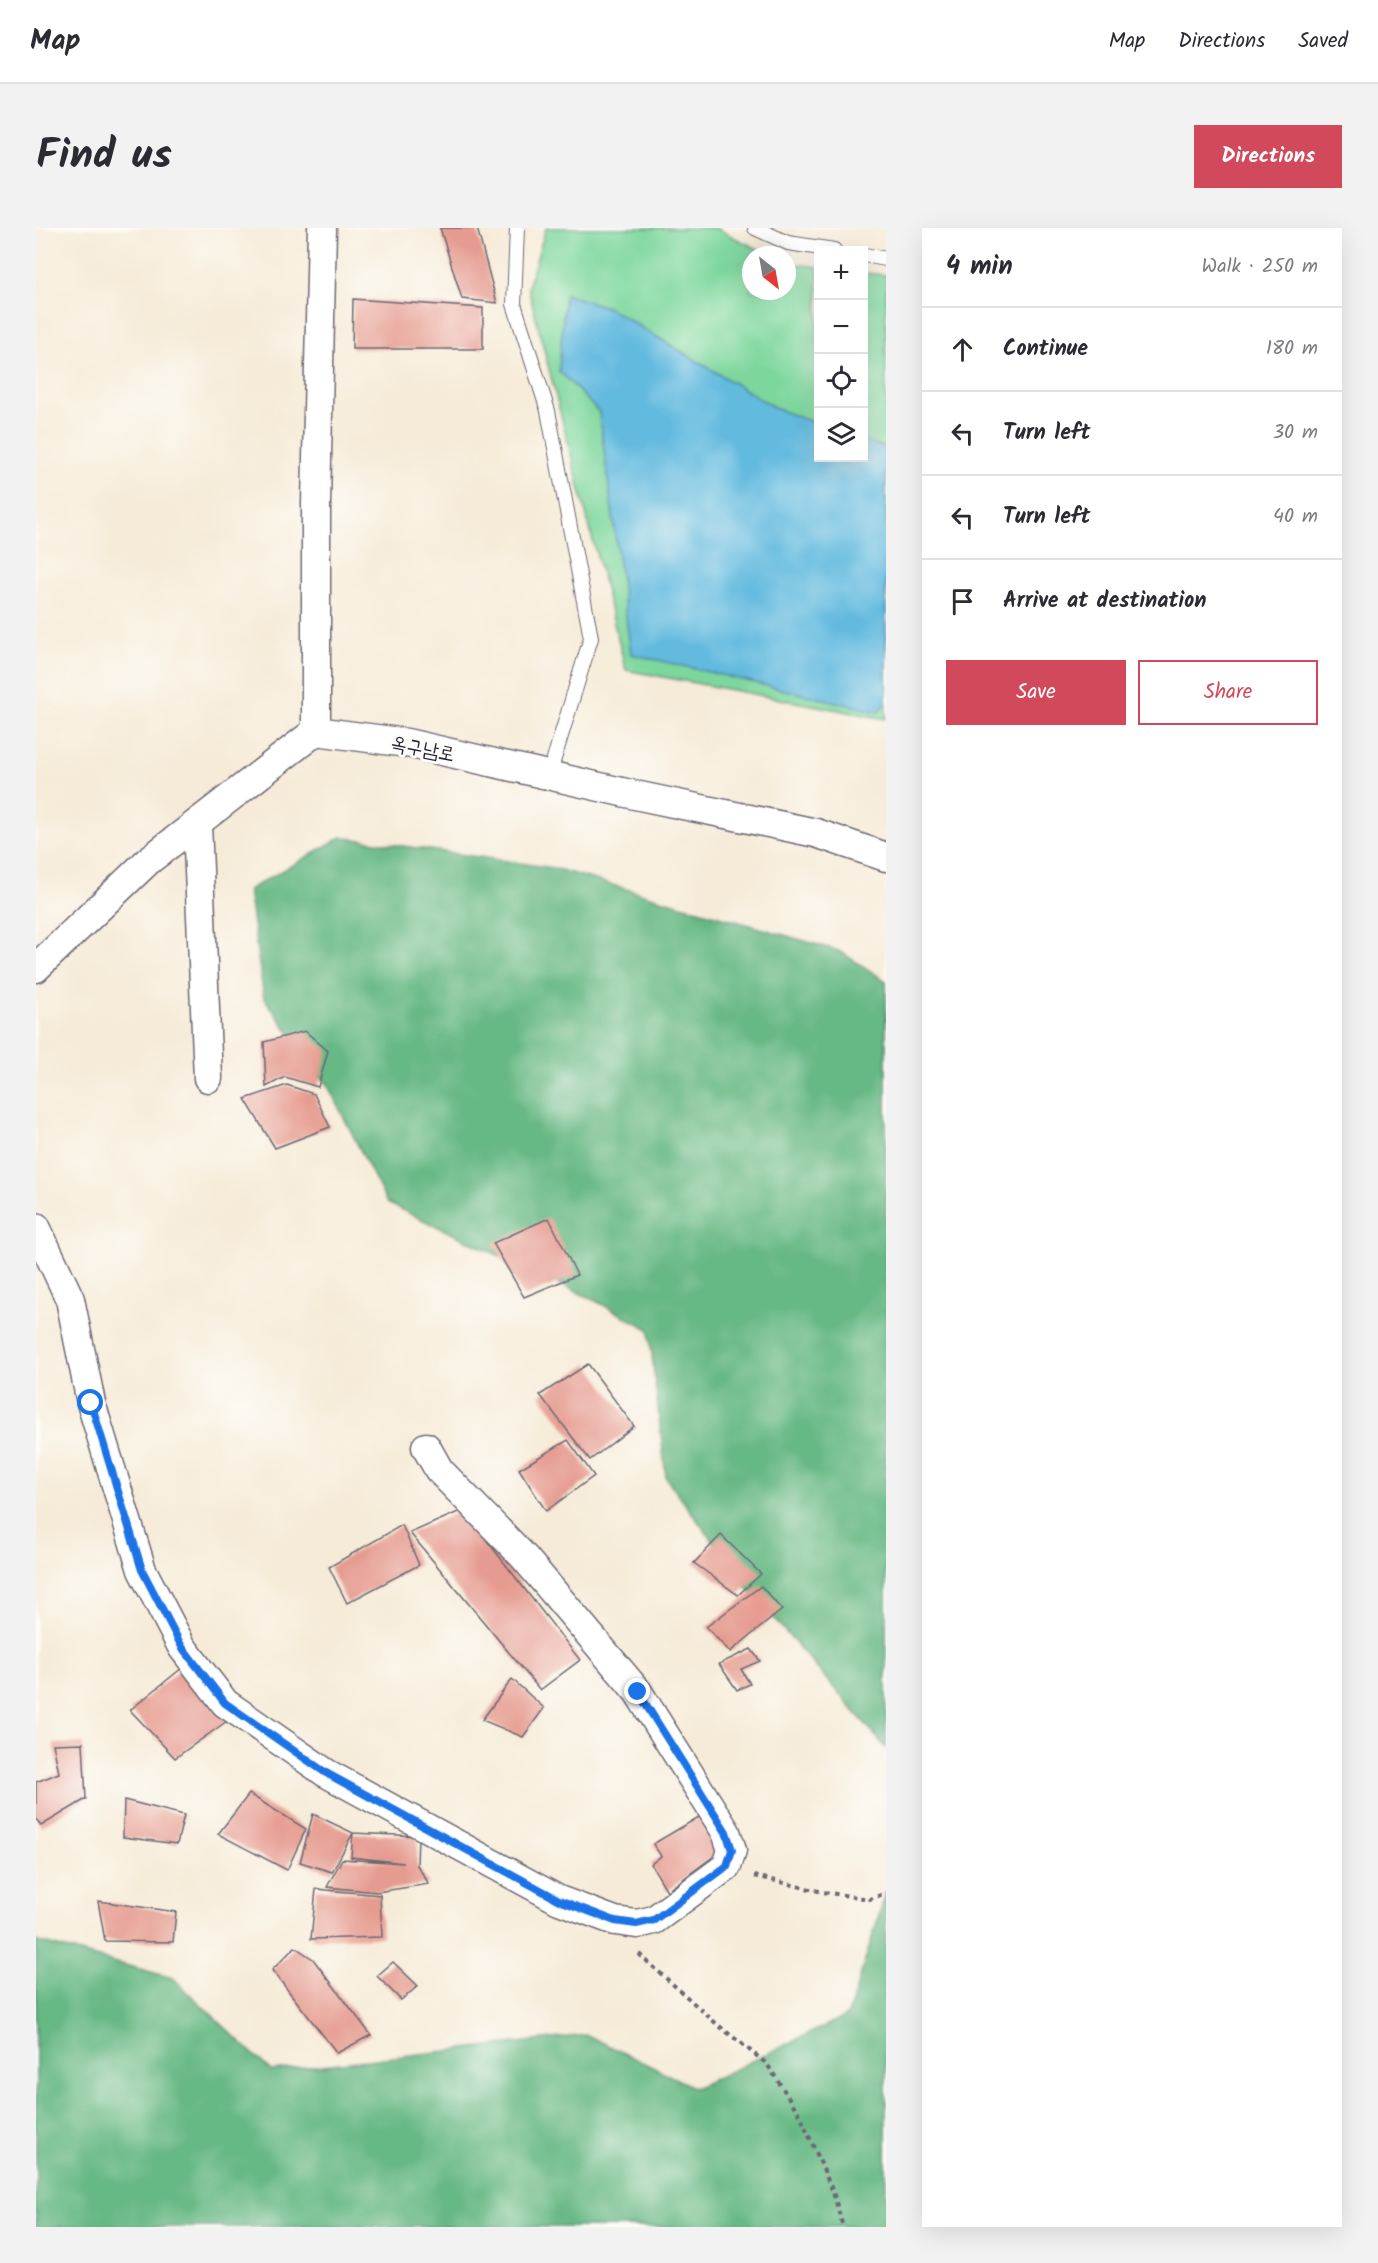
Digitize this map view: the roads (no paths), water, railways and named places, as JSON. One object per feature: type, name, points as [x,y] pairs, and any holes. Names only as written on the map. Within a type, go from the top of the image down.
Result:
[{"type":"street","points":[[36,968],[148,861],[316,731],[316,504],[322,228]]},
{"type":"street","name":"옥구남로","points":[[316,731],[407,743],[816,832],[886,857]]},
{"type":"street","points":[[197,824],[208,1078]]},
{"type":"street","points":[[36,1227],[70,1299],[91,1403],[142,1570],[182,1647],[225,1703],[326,1773],[559,1900],[615,1921],[636,1924],[654,1920],[727,1866],[732,1850],[726,1832],[638,1692],[523,1556],[440,1470],[426,1447]]},
{"type":"lane","points":[[517,228],[514,304],[548,411],[591,638],[549,775]]},
{"type":"lane","points":[[755,228],[788,243],[814,247]]},
{"type":"lane","points":[[868,256],[886,258]]},
{"type":"water","points":[[565,294],[609,308],[777,409],[814,423],[814,462],[868,462],[868,441],[886,448],[886,701],[879,712],[631,654],[599,412],[559,371]]}]
